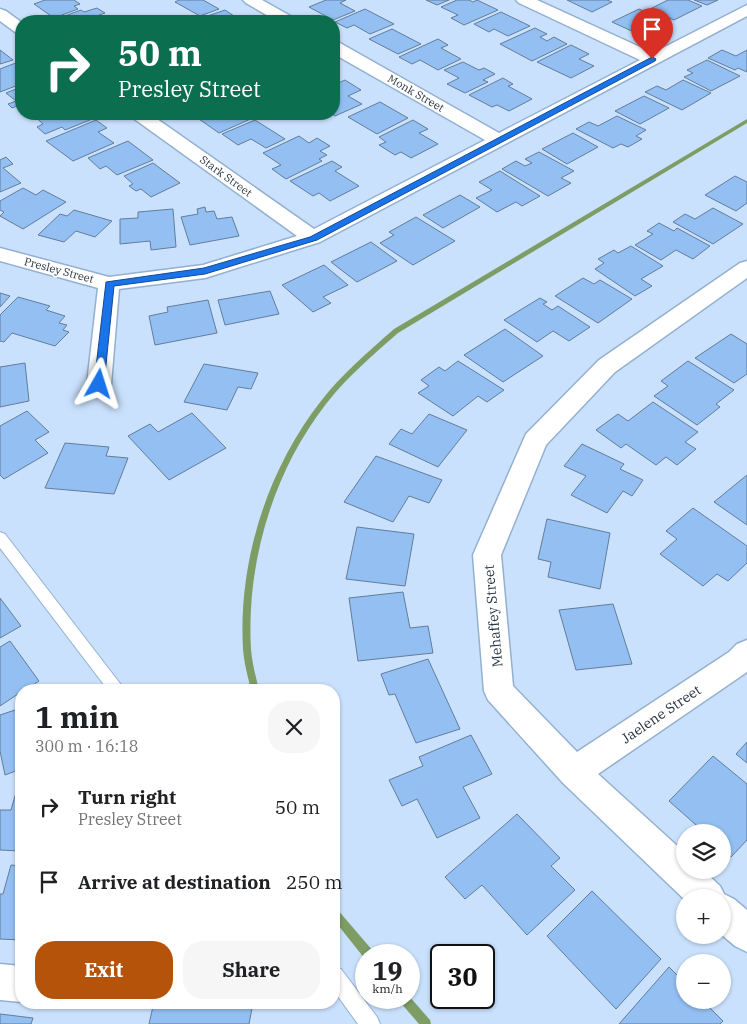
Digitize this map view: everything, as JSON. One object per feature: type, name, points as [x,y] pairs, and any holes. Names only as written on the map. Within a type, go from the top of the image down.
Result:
[{"type":"street","points":[[251,0],[277,15]]},
{"type":"street","points":[[524,0],[652,59]]},
{"type":"street","name":"Presley Street","points":[[0,254],[109,284],[205,271],[314,238],[747,10]]},
{"type":"street","points":[[0,14],[15,25]]},
{"type":"street","name":"Monk Street","points":[[340,50],[498,140]]},
{"type":"street","name":"Stark Street","points":[[147,120],[314,238]]},
{"type":"street","name":"Mehaffey Street","points":[[698,889],[574,772],[499,691],[487,555],[535,440],[607,366],[747,268]]},
{"type":"street","points":[[99,384],[109,284]]},
{"type":"street","name":"Jaelene Street","points":[[574,772],[747,654]]},
{"type":"street","points":[[731,919],[747,934]]},
{"type":"street","points":[[0,982],[15,983]]},
{"type":"lane","points":[[0,538],[112,684]]},
{"type":"lane","points":[[340,984],[370,1024]]},
{"type":"building","points":[[45,0],[74,0],[80,4],[74,6],[78,9],[62,15],[50,15],[34,4]]},
{"type":"building","points":[[179,0],[203,0],[219,9],[198,15],[175,2]]},
{"type":"building","points":[[326,0],[346,0],[340,3],[355,11],[340,17],[340,15],[324,15],[309,7]]},
{"type":"building","points":[[426,0],[449,0],[437,5]]},
{"type":"building","points":[[457,0],[473,2],[477,0],[498,10],[464,25],[451,18],[458,15],[441,7]]},
{"type":"building","points":[[567,0],[607,0],[612,2],[592,12]]},
{"type":"building","points":[[668,0],[688,0],[702,6],[674,20],[650,9]]},
{"type":"building","points":[[694,0],[718,0],[707,5]]},
{"type":"building","points":[[97,8],[105,13],[99,15],[68,15],[81,10],[84,12]]},
{"type":"building","points":[[365,9],[394,24],[370,34],[354,25],[347,28],[340,24],[340,20]]},
{"type":"building","points":[[639,9],[671,23],[660,28],[653,25],[636,33],[612,22]]},
{"type":"building","points":[[225,10],[232,15],[210,15]]},
{"type":"building","points":[[501,12],[530,26],[508,36],[494,29],[489,32],[474,24]]},
{"type":"building","points":[[535,28],[547,34],[540,37],[547,41],[554,37],[567,44],[532,61],[500,44]]},
{"type":"building","points":[[392,29],[421,44],[398,54],[369,39]]},
{"type":"building","points":[[438,39],[448,45],[441,48],[461,59],[438,70],[420,60],[412,64],[399,57]]},
{"type":"building","points":[[571,45],[589,54],[579,59],[594,66],[571,78],[537,62]]},
{"type":"building","points":[[0,50],[13,60],[0,64]]},
{"type":"building","points":[[722,50],[736,56],[747,50],[747,72],[738,68],[735,70],[708,58]]},
{"type":"building","points":[[707,60],[740,76],[711,91],[684,77],[693,73],[687,70]]},
{"type":"building","points":[[463,62],[479,70],[484,68],[495,74],[483,80],[488,82],[465,93],[447,84],[459,78],[444,70]]},
{"type":"building","points":[[15,63],[15,86],[0,92],[0,69]]},
{"type":"building","points":[[503,78],[513,84],[508,86],[532,99],[509,111],[497,105],[492,107],[469,95]]},
{"type":"building","points":[[345,80],[361,90],[348,96],[362,104],[340,114],[340,82]]},
{"type":"building","points":[[683,80],[711,93],[682,110],[645,92],[657,86],[666,90]]},
{"type":"building","points":[[15,89],[15,100],[6,93]]},
{"type":"building","points":[[644,96],[669,108],[640,124],[615,111]]},
{"type":"building","points":[[15,101],[15,107],[12,108],[8,104]]},
{"type":"building","points":[[380,102],[408,118],[377,134],[348,117]]},
{"type":"building","points":[[617,116],[646,130],[636,136],[642,139],[628,147],[621,144],[613,148],[576,129],[589,122],[598,126]]},
{"type":"building","points":[[39,120],[90,120],[65,130],[62,127],[45,134],[37,127],[43,124]]},
{"type":"building","points":[[96,120],[107,128],[98,132],[114,143],[73,161],[46,141]]},
{"type":"building","points":[[200,120],[248,120],[219,133]]},
{"type":"building","points":[[255,120],[285,139],[266,148],[251,139],[238,145],[222,134]]},
{"type":"building","points":[[413,120],[428,129],[419,133],[438,144],[411,158],[401,152],[395,155],[379,145],[386,142],[379,137]]},
{"type":"building","points":[[573,133],[598,147],[567,164],[542,149]]},
{"type":"building","points":[[299,136],[309,143],[317,138],[330,146],[320,151],[327,155],[319,159],[322,161],[286,179],[272,169],[281,165],[263,153]]},
{"type":"building","points":[[128,141],[153,160],[117,175],[106,166],[100,169],[88,158]]},
{"type":"building","points":[[539,152],[574,171],[561,178],[571,183],[548,196],[502,169],[516,161],[525,166],[532,163],[525,159]]},
{"type":"building","points":[[6,157],[13,164],[3,168],[21,183],[0,192],[0,160]]},
{"type":"building","points":[[332,161],[342,167],[335,171],[359,186],[330,201],[319,193],[313,196],[290,181]]},
{"type":"building","points":[[153,163],[180,183],[151,197],[141,189],[136,191],[129,186],[133,184],[124,176]]},
{"type":"building","points":[[500,171],[540,196],[522,206],[516,202],[497,212],[476,198],[492,190],[479,182]]},
{"type":"building","points":[[735,176],[747,182],[747,203],[736,211],[705,195]]},
{"type":"building","points":[[23,188],[36,195],[43,190],[66,202],[23,229],[0,216],[4,212],[0,210],[0,201]]},
{"type":"building","points":[[460,195],[480,207],[443,228],[423,215]]},
{"type":"building","points":[[205,207],[206,212],[214,211],[217,219],[232,217],[239,236],[190,245],[181,217],[198,214],[197,209]]},
{"type":"building","points":[[713,208],[743,224],[713,244],[673,222],[685,214],[695,219]]},
{"type":"building","points":[[173,209],[176,247],[151,250],[150,241],[120,244],[120,219],[138,218],[138,212]]},
{"type":"building","points":[[74,210],[112,221],[95,237],[76,231],[64,242],[38,235],[60,214],[67,216]]},
{"type":"building","points":[[416,217],[455,241],[413,265],[380,243],[394,235],[389,232]]},
{"type":"building","points":[[659,223],[674,231],[677,228],[710,246],[693,259],[676,250],[661,260],[635,245],[653,234],[647,231]]},
{"type":"building","points":[[371,242],[397,261],[357,282],[331,262]]},
{"type":"building","points":[[631,246],[663,266],[641,279],[652,286],[635,296],[595,269],[604,263],[598,259],[614,250],[618,253]]},
{"type":"building","points":[[324,265],[348,285],[323,297],[331,303],[313,312],[282,285]]},
{"type":"building","points":[[583,278],[594,284],[600,280],[632,299],[598,323],[555,296]]},
{"type":"building","points":[[270,291],[279,314],[225,325],[218,300]]},
{"type":"building","points":[[0,293],[10,296],[0,307]]},
{"type":"building","points":[[18,297],[50,306],[46,310],[65,316],[59,323],[67,325],[63,330],[69,332],[55,346],[12,333],[4,342],[0,341],[0,315]]},
{"type":"building","points":[[540,298],[547,302],[543,304],[552,310],[558,306],[590,327],[569,341],[553,331],[537,342],[504,320]]},
{"type":"building","points":[[208,300],[217,333],[155,345],[149,316],[168,312],[167,307]]},
{"type":"building","points":[[505,329],[543,356],[503,382],[464,355]]},
{"type":"building","points":[[731,334],[747,344],[747,374],[734,383],[695,358]]},
{"type":"building","points":[[458,361],[504,390],[487,402],[478,396],[453,416],[418,393],[429,386],[421,380],[439,367],[445,371]]},
{"type":"building","points":[[688,361],[734,390],[716,404],[720,407],[697,425],[654,396],[668,386],[661,381]]},
{"type":"building","points":[[25,363],[29,401],[0,407],[0,367]]},
{"type":"building","points":[[204,364],[258,373],[251,389],[238,387],[227,410],[184,402]]},
{"type":"building","points":[[653,402],[698,432],[685,442],[696,449],[677,465],[666,457],[656,465],[626,444],[621,448],[596,430],[618,414],[628,421]]},
{"type":"building","points":[[27,411],[49,432],[35,440],[48,453],[4,479],[0,475],[0,426]]},
{"type":"building","points":[[192,413],[226,448],[169,480],[128,436],[150,424],[158,432]]},
{"type":"building","points":[[429,414],[467,430],[438,467],[389,444],[401,429],[412,434]]},
{"type":"building","points":[[65,443],[109,447],[106,456],[128,458],[114,494],[45,488]]},
{"type":"building","points":[[582,444],[624,464],[620,469],[643,480],[632,496],[623,491],[607,513],[571,495],[586,476],[564,466]]},
{"type":"building","points":[[376,456],[442,480],[429,503],[409,496],[393,522],[344,502]]},
{"type":"building","points":[[747,475],[747,525],[714,502]]},
{"type":"building","points":[[693,508],[747,546],[747,563],[728,581],[717,574],[703,586],[660,554],[677,539],[666,531]]},
{"type":"building","points":[[547,519],[610,533],[600,589],[548,577],[551,562],[538,559]]},
{"type":"building","points":[[357,527],[414,534],[405,586],[346,579]]},
{"type":"building","points":[[403,592],[410,628],[428,626],[433,653],[358,661],[349,598]]},
{"type":"building","points":[[0,598],[21,626],[0,638]]},
{"type":"building","points":[[613,604],[632,664],[576,670],[559,610]]},
{"type":"building","points":[[10,641],[39,681],[34,684],[15,684],[15,696],[0,706],[0,647]]},
{"type":"building","points":[[428,659],[460,729],[416,743],[395,694],[389,695],[381,674]]},
{"type":"building","points":[[15,710],[15,771],[5,775],[0,751],[0,715]]},
{"type":"building","points":[[471,735],[492,774],[463,787],[480,818],[437,838],[417,799],[402,806],[389,780],[423,766],[419,757]]},
{"type":"building","points":[[747,742],[747,763],[736,754]]},
{"type":"building","points":[[713,756],[747,784],[747,840],[731,857],[731,824],[695,824],[669,801]]},
{"type":"building","points":[[15,796],[15,851],[0,850],[0,810],[11,810]]},
{"type":"building","points":[[517,814],[560,858],[551,866],[575,890],[527,935],[482,885],[465,899],[445,877]]},
{"type":"building","points":[[11,865],[15,865],[15,940],[0,939],[0,894],[3,894]]},
{"type":"building","points":[[592,891],[661,959],[616,1009],[547,936]]},
{"type":"building","points":[[669,967],[676,974],[676,1009],[711,1009],[723,1021],[720,1024],[619,1024]]},
{"type":"building","points":[[152,1009],[252,1009],[249,1024],[149,1024]]},
{"type":"building","points":[[0,1014],[33,1018],[31,1024],[0,1024]]},
{"type":"waterway","points":[[254,684],[247,649],[247,617],[249,585],[255,552],[264,519],[288,456],[305,428],[331,393],[396,331],[747,121]]},
{"type":"waterway","points":[[340,919],[360,944]]},
{"type":"waterway","points":[[413,1009],[426,1024]]},
{"type":"route","points":[[99,384],[109,284],[205,271],[314,238],[652,59]]}]
